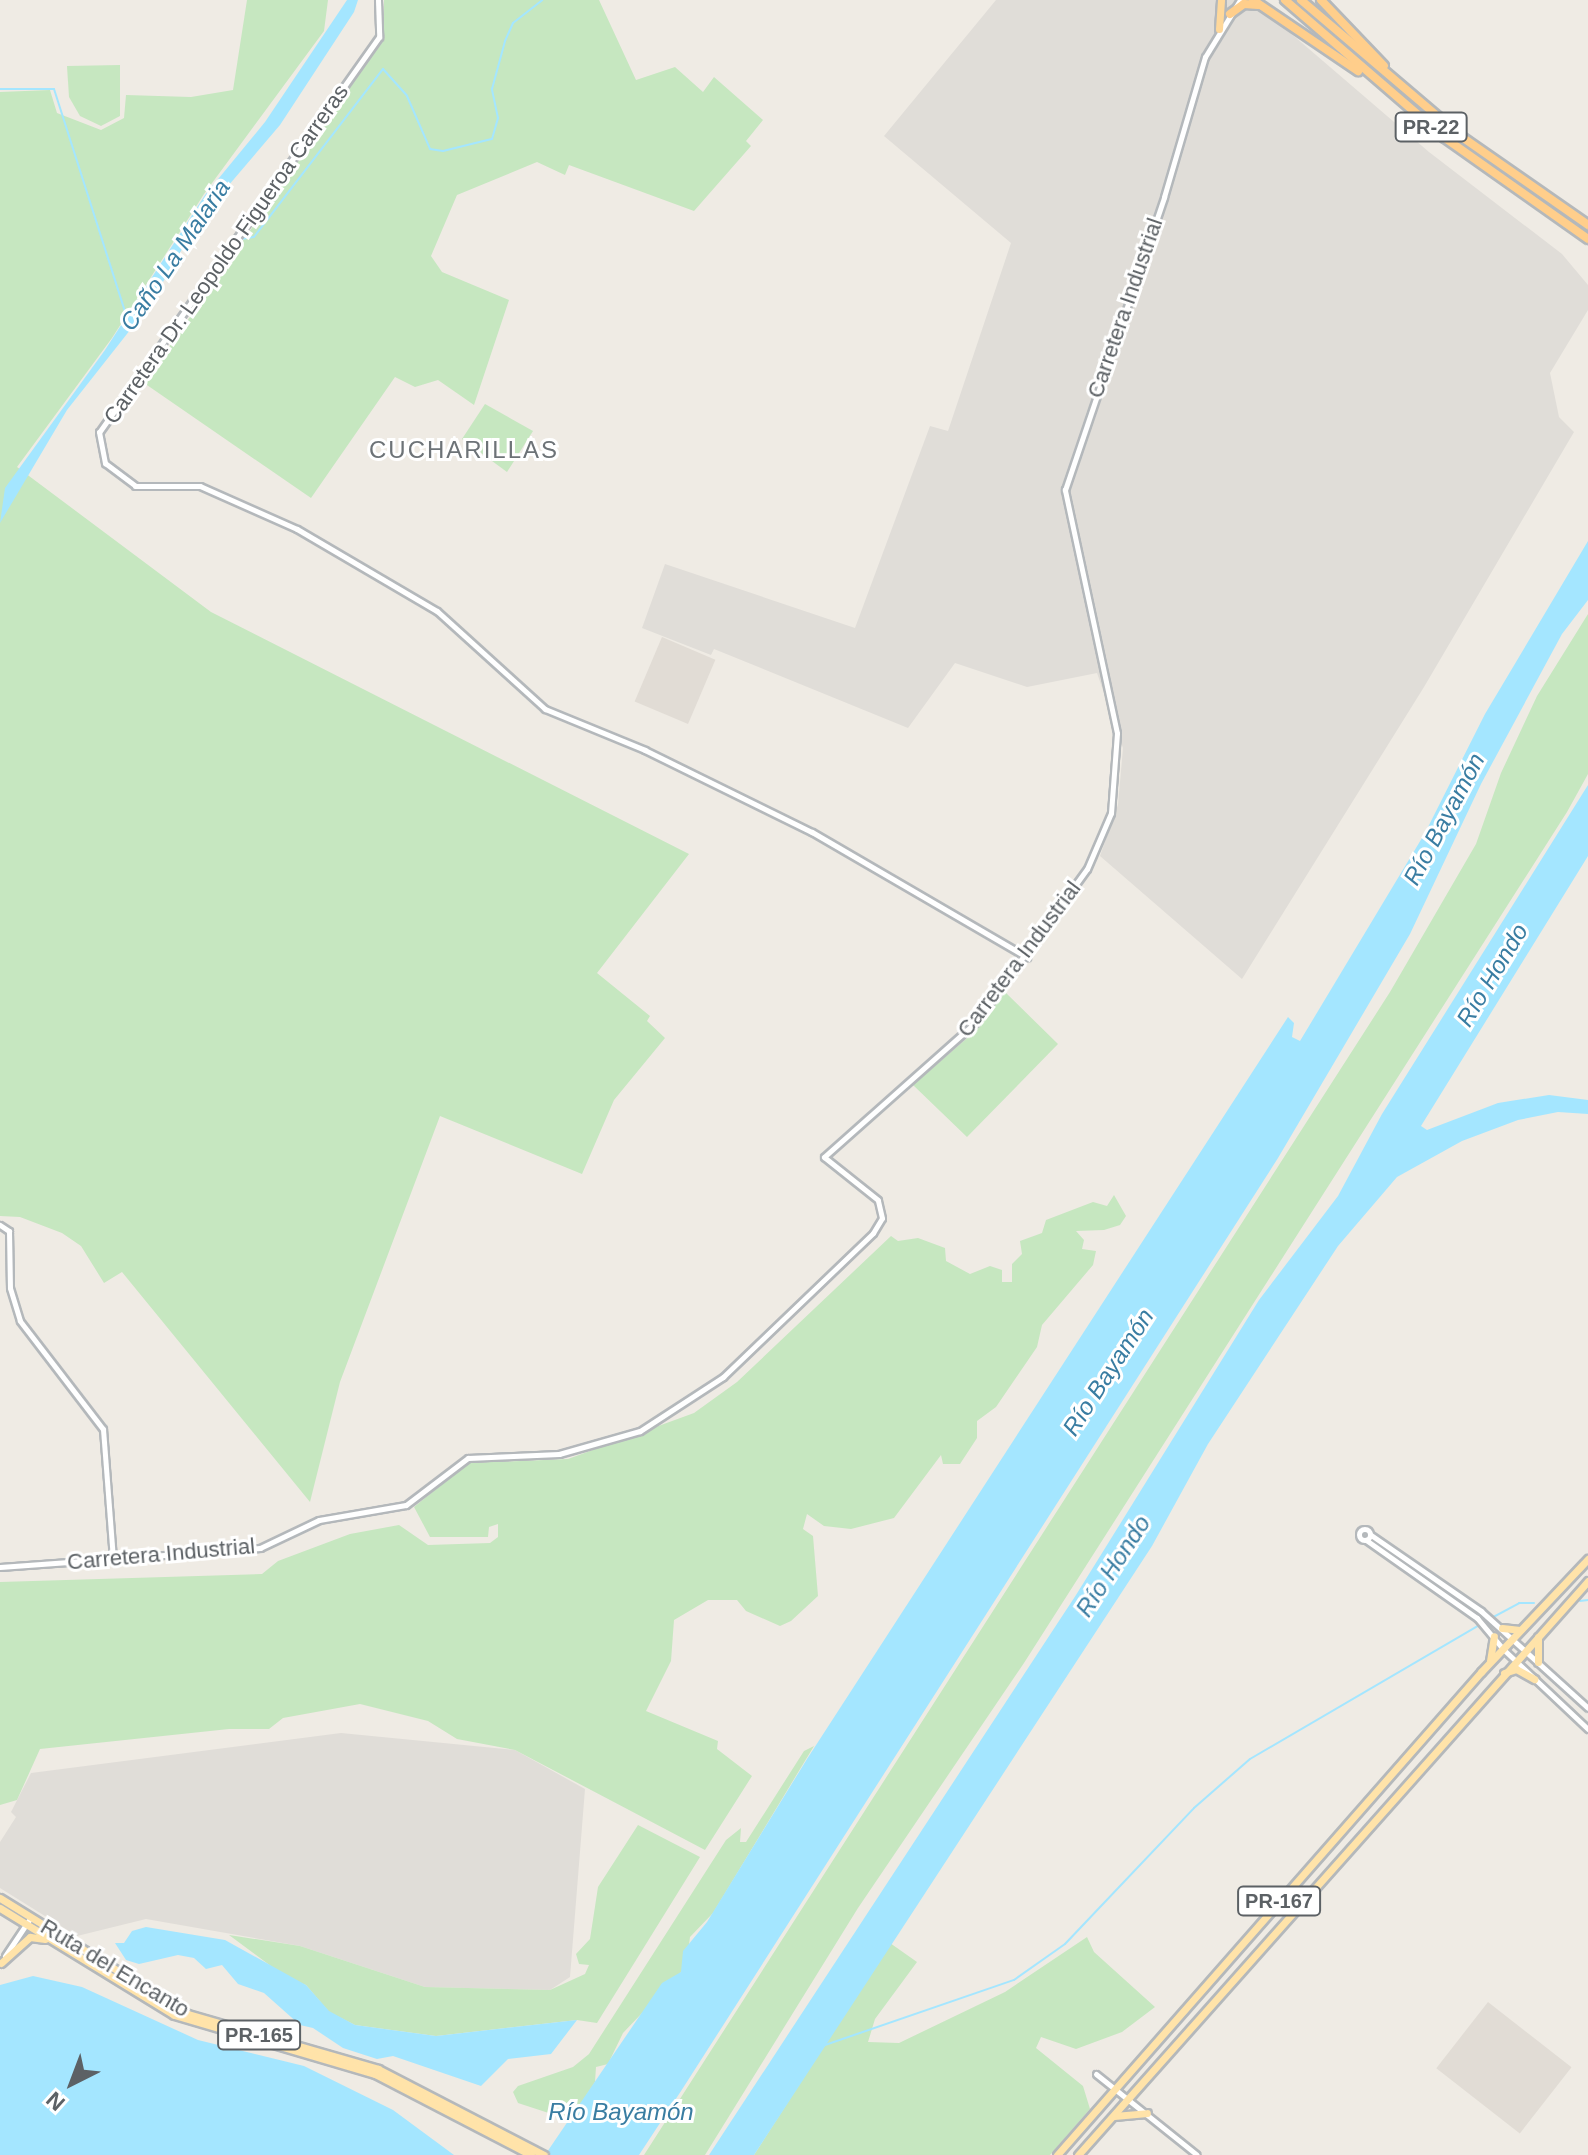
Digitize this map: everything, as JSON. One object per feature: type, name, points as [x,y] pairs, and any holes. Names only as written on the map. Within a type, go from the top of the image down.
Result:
[{"type":"highway","points":[[1219,29],[1221,0]]},
{"type":"highway","name":"PR-22","points":[[1285,0],[1402,103],[1483,167],[1588,239]]},
{"type":"highway","name":"PR-22","points":[[1301,0],[1409,94],[1491,159],[1588,225]]},
{"type":"highway","points":[[1322,0],[1409,94]]},
{"type":"highway","points":[[1230,14],[1244,4],[1256,2],[1402,103]]},
{"type":"main road","name":"PR-167","points":[[1057,2155],[1487,1665],[1588,1559]]},
{"type":"main road","name":"PR-167","points":[[1078,2155],[1496,1679],[1588,1581]]},
{"type":"main road","points":[[1502,1628],[1522,1629]]},
{"type":"main road","points":[[1538,1662],[1535,1644],[1540,1632]]},
{"type":"main road","points":[[1487,1665],[1494,1636]]},
{"type":"main road","points":[[1496,1679],[1516,1669],[1534,1679]]},
{"type":"main road","name":"Ruta del Encanto","points":[[0,1898],[54,1942],[187,2021],[375,2074],[530,2152],[544,2155]]},
{"type":"main road","name":"Ruta del Encanto","points":[[0,1908],[28,1921],[188,2014],[378,2069],[530,2152]]},
{"type":"main road","points":[[0,1963],[30,1937],[54,1942]]},
{"type":"main road","points":[[1106,2123],[1122,2112],[1147,2113]]},
{"type":"street","name":"Carretera Dr. Leopoldo Figueroa Carreras","points":[[378,0],[379,37],[99,432],[105,463],[135,486],[200,486],[297,529],[437,611],[545,709],[645,750],[812,832],[1027,957]]},
{"type":"street","name":"Carretera Industrial","points":[[0,1567],[260,1548],[319,1520],[406,1505],[468,1458],[538,1457],[600,1446],[640,1431],[693,1401],[873,1233],[882,1218],[878,1200],[824,1157],[961,1038],[1027,957],[1101,840],[1118,764],[1115,721],[1066,514],[1067,479],[1219,29],[1240,0]]},
{"type":"street","points":[[0,1225],[9,1231],[10,1288],[20,1321],[103,1429],[113,1560]]},
{"type":"street","points":[[1588,1708],[1491,1619],[1368,1538],[1483,1623],[1503,1649],[1588,1729]]},
{"type":"street","points":[[0,1963],[28,1921]]},
{"type":"street","points":[[1096,2074],[1197,2155]]},
{"type":"shaded area","points":[[996,0],[1252,0],[1429,152],[1562,254],[1588,285],[1588,310],[1550,373],[1559,417],[1574,432],[1424,687],[1242,979],[1100,856],[1118,805],[1123,748],[1097,673],[1027,687],[955,663],[908,728],[714,649],[711,655],[642,628],[665,564],[855,628],[930,426],[948,431],[1011,243],[884,136]]},
{"type":"shaded area","points":[[662,637],[715,660],[688,724],[635,701]]},
{"type":"shaded area","points":[[341,1733],[515,1750],[585,1789],[570,1977],[550,1990],[425,1987],[300,1946],[146,1919],[77,1936],[0,1888],[0,1842],[16,1817],[11,1812],[31,1773]]},
{"type":"shaded area","points":[[1488,2002],[1572,2067],[1520,2133],[1436,2068]]},
{"type":"green space","points":[[247,0],[328,0],[324,31],[204,194],[112,338],[17,467],[211,612],[689,854],[597,973],[650,1016],[647,1021],[665,1038],[614,1100],[582,1174],[440,1116],[340,1382],[310,1502],[122,1272],[104,1283],[81,1246],[62,1233],[20,1217],[0,1216],[0,92],[50,90],[57,113],[101,130],[124,118],[126,95],[191,97],[233,90]]},
{"type":"green space","points":[[384,0],[599,0],[636,80],[675,67],[703,92],[714,77],[763,120],[746,141],[751,146],[694,211],[569,165],[565,175],[537,162],[457,195],[431,256],[442,272],[509,300],[474,405],[438,380],[415,387],[395,377],[311,498],[144,383],[384,38]]},
{"type":"green space","points":[[120,65],[120,116],[101,126],[80,116],[69,97],[67,66]]},
{"type":"green space","points":[[485,404],[533,431],[507,472],[462,439]]},
{"type":"green space","points":[[1588,614],[1588,774],[1567,812],[1024,1663],[858,1908],[705,2155],[644,2155],[1390,992],[1476,844],[1501,773],[1537,696]]},
{"type":"green space","points":[[1005,992],[1058,1044],[967,1137],[913,1085],[973,1033]]},
{"type":"green space","points":[[1114,1195],[1126,1216],[1120,1225],[1104,1230],[1076,1231],[1084,1240],[1082,1249],[1096,1251],[1093,1265],[1042,1325],[1037,1347],[996,1407],[977,1421],[977,1438],[960,1464],[943,1464],[941,1455],[894,1518],[851,1529],[824,1526],[807,1514],[803,1529],[813,1536],[818,1596],[791,1621],[780,1626],[746,1611],[737,1600],[708,1600],[674,1620],[671,1661],[646,1711],[718,1741],[717,1749],[752,1776],[705,1850],[515,1750],[457,1739],[428,1721],[360,1704],[283,1718],[269,1729],[229,1729],[40,1749],[17,1800],[0,1805],[0,1582],[262,1574],[278,1561],[350,1534],[399,1525],[428,1545],[490,1543],[498,1537],[498,1524],[489,1527],[488,1537],[430,1537],[414,1507],[468,1463],[568,1459],[694,1413],[737,1382],[891,1236],[898,1241],[918,1238],[945,1248],[946,1261],[970,1274],[990,1266],[1002,1270],[1002,1282],[1012,1282],[1012,1264],[1022,1254],[1020,1241],[1042,1233],[1046,1220],[1093,1202],[1107,1206]]},
{"type":"green space","points":[[814,1746],[713,1913],[690,1937],[686,1967],[623,2033],[608,2064],[596,2067],[595,2082],[570,2120],[518,2103],[513,2092],[518,2086],[573,2067],[589,2054],[726,1840],[741,1828],[740,1842],[746,1842],[804,1751]]},
{"type":"green space","points":[[638,1825],[700,1857],[597,2023],[577,2020],[436,2036],[355,2025],[329,2012],[306,1985],[287,1978],[229,1935],[300,1946],[425,1987],[550,1990],[585,1974],[589,1965],[579,1964],[576,1954],[590,1939],[598,1887]]},
{"type":"green space","points":[[1087,1937],[1094,1952],[1155,2007],[1122,2032],[1076,2049],[1041,2037],[1036,2048],[1083,2086],[1090,2109],[1050,2155],[754,2155],[890,1943],[917,1962],[875,2019],[868,2042],[899,2043],[1005,1992]]},
{"type":"water","name":"Caño La Malaria","points":[[347,0],[358,0],[354,12],[280,125],[199,220],[149,306],[67,410],[0,523],[5,488],[105,350],[205,195],[265,122]]},
{"type":"water","name":"Río Bayamón","points":[[1588,541],[1588,600],[1562,634],[1481,784],[1410,934],[1278,1158],[683,2088],[639,2155],[545,2155],[662,1983],[681,1972],[683,1951],[707,1922],[807,1759],[1288,1017],[1294,1023],[1292,1037],[1300,1041],[1425,833],[1485,714]]},
{"type":"water","name":"Río Hondo","points":[[1588,785],[1588,856],[1421,1126],[1427,1130],[1498,1103],[1549,1095],[1588,1100],[1588,1114],[1558,1112],[1518,1120],[1462,1141],[1397,1177],[1338,1246],[1208,1444],[1152,1546],[754,2155],[709,2155],[1076,1595],[1259,1300],[1338,1196],[1382,1114]]},
{"type":"water","points":[[146,1927],[225,1940],[306,1985],[329,2011],[355,2025],[436,2036],[577,2020],[551,2054],[508,2059],[481,2086],[393,2056],[377,2059],[343,2048],[313,2028],[300,2025],[264,1993],[238,1984],[222,1965],[206,1969],[194,1958],[178,1955],[139,1964],[126,1960],[115,1943],[124,1943],[132,1931]]},
{"type":"water","points":[[33,1976],[82,1987],[198,2040],[304,2066],[393,2110],[454,2155],[0,2155],[0,1985]]},
{"type":"waterway","points":[[241,239],[254,237],[383,69],[407,96],[430,149],[443,151],[492,139],[498,118],[492,89],[505,41],[513,23],[542,0]]},
{"type":"waterway","name":"Caño La Malaria","points":[[0,89],[54,89],[126,314]]},
{"type":"waterway","points":[[1580,1601],[1588,1600]]},
{"type":"waterway","points":[[1484,1622],[1519,1603],[1534,1603]]},
{"type":"waterway","points":[[825,2045],[1014,1980],[1065,1944],[1194,1808],[1250,1759],[1479,1625]]},
{"type":"district","name":"CUCHARILLAS","points":[[464,450]]}]
